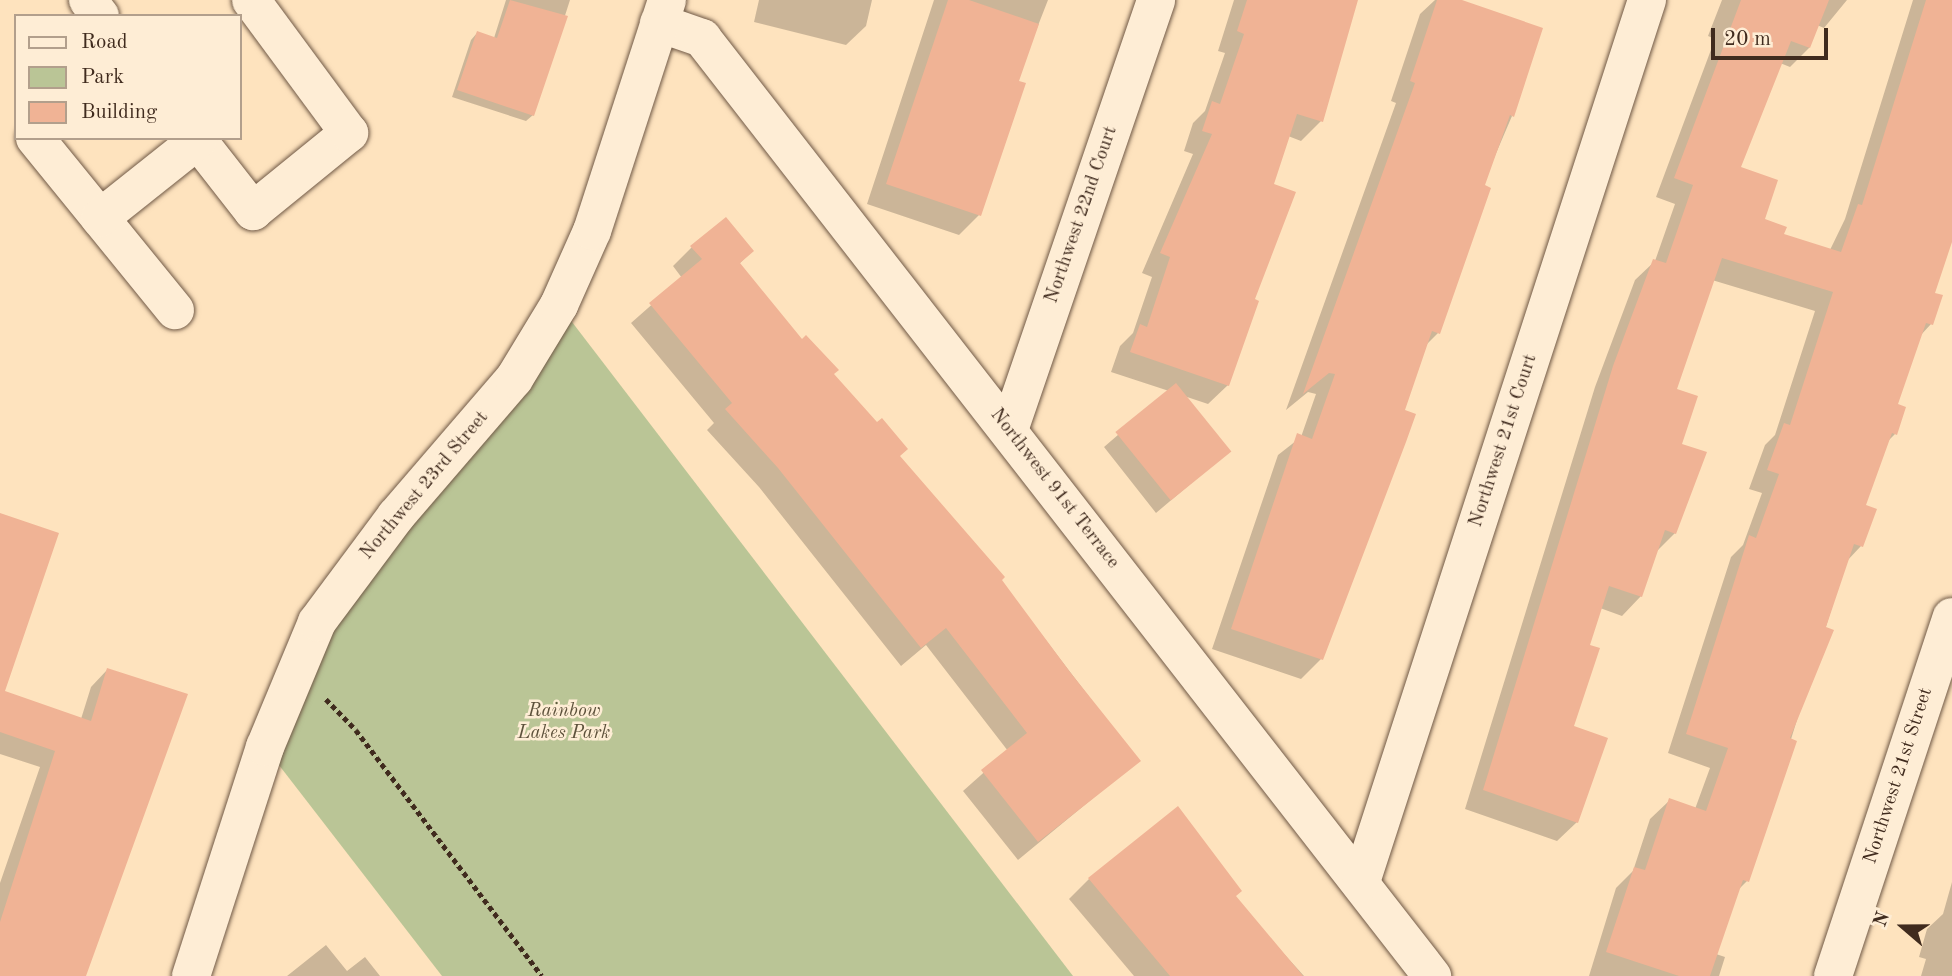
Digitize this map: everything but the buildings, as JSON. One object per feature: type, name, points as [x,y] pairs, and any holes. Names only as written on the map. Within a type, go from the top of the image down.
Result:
[{"type":"street","points":[[198,140],[253,211],[349,133],[251,0]]},
{"type":"street","name":"Northwest 22nd Court","points":[[1009,430],[1156,0]]},
{"type":"street","name":"Northwest 21st Court","points":[[1361,882],[1647,0]]},
{"type":"street","name":"Northwest 91st Terrace","points":[[663,12],[702,38],[1432,976]]},
{"type":"street","name":"Northwest 23rd Street","points":[[191,976],[265,747],[295,669],[317,622],[396,516],[514,379],[559,305],[592,231],[663,12]]},
{"type":"street","points":[[37,140],[175,310]]},
{"type":"street","points":[[100,218],[196,140]]},
{"type":"street","name":"Northwest 21st Street","points":[[1833,976],[1950,628]]},
{"type":"path","points":[[295,669],[356,730],[542,976]]},
{"type":"green space","name":"Rainbow Lakes Park","points":[[559,305],[1073,976],[442,976],[265,747],[295,669]]}]
